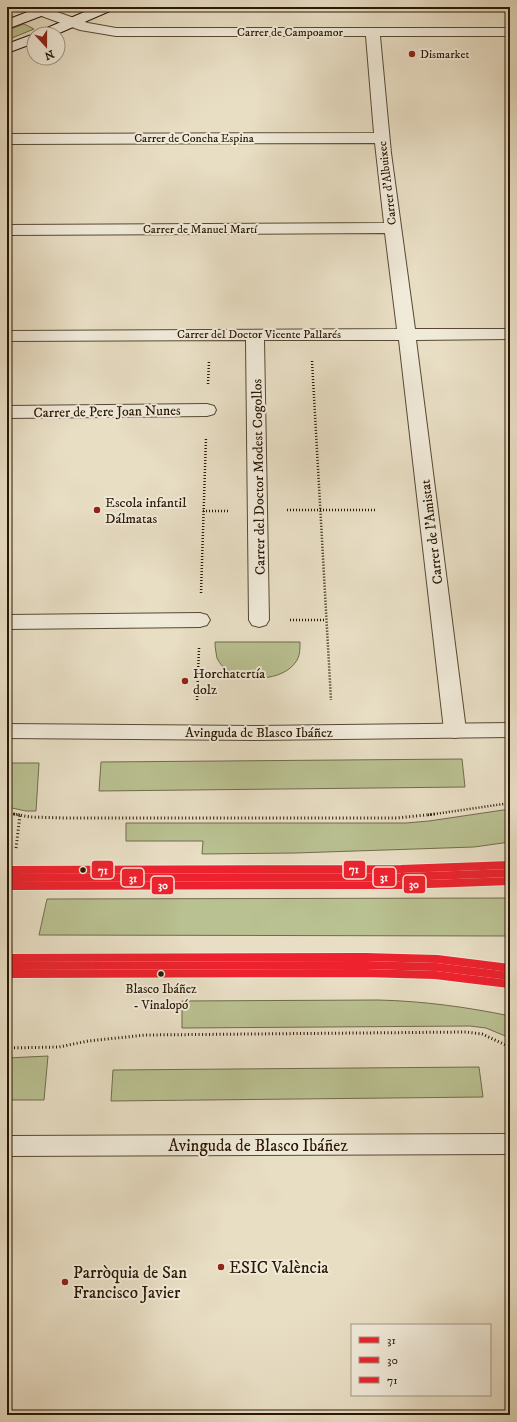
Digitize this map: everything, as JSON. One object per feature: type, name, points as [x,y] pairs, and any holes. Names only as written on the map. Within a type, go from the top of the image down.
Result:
[{"type":"main road","points":[[7,878],[401,876],[510,872]]},
{"type":"main road","points":[[7,966],[365,965],[436,967],[510,976]]},
{"type":"street","points":[[65,26],[107,7]]},
{"type":"street","points":[[7,25],[41,8]]},
{"type":"street","name":"Carrer de Campoamor","points":[[41,8],[72,23],[97,30],[116,32],[510,32]]},
{"type":"street","name":"Carrer d'Albuixec","points":[[373,33],[381,138],[407,333]]},
{"type":"street","points":[[7,49],[26,41]]},
{"type":"street","name":"Carrer de Concha Espina","points":[[7,139],[381,138]]},
{"type":"street","name":"Carrer de Manuel Martí","points":[[7,230],[392,228]]},
{"type":"street","name":"Carrer del Doctor Vicente Pallarés","points":[[7,336],[407,333],[510,334]]},
{"type":"street","name":"Carrer de l'Amistat","points":[[407,333],[455,730]]},
{"type":"street","name":"Carrer del Doctor Modest Cogollos","points":[[256,335],[259,620]]},
{"type":"street","name":"Carrer de Pere Joan Nunes","points":[[7,412],[207,410]]},
{"type":"street","points":[[7,622],[200,620]]},
{"type":"lane","name":"Avinguda de Blasco Ibáñez","points":[[7,731],[255,733],[510,730]]},
{"type":"lane","name":"Avinguda de Blasco Ibáñez","points":[[7,1146],[510,1144]]},
{"type":"path","points":[[197,700],[209,355]]},
{"type":"path","points":[[312,355],[331,700]]},
{"type":"path","points":[[7,813],[30,817],[66,818],[397,818],[430,815],[510,803]]},
{"type":"path","points":[[7,1048],[59,1047],[88,1041],[146,1035],[466,1032],[482,1034],[510,1047]]},
{"type":"green space","points":[[24,24],[28,26],[26,26],[26,32],[7,40],[8,30]]},
{"type":"green space","points":[[215,642],[300,642],[300,651],[297,661],[288,670],[278,675],[267,678],[243,677],[232,673],[223,667],[217,658]]},
{"type":"green space","points":[[462,759],[465,787],[99,791],[101,762]]},
{"type":"green space","points":[[7,763],[39,763],[36,811],[26,811],[7,807]]},
{"type":"green space","points":[[510,809],[510,842],[474,847],[296,853],[202,854],[203,841],[126,841],[126,823],[406,823]]},
{"type":"green space","points":[[510,898],[510,936],[39,935],[47,899]]},
{"type":"green space","points":[[378,1000],[444,1005],[510,1016],[510,1038],[486,1028],[470,1026],[182,1028],[182,1001]]},
{"type":"green space","points":[[48,1056],[44,1100],[7,1100],[7,1058]]},
{"type":"green space","points":[[479,1067],[483,1097],[111,1101],[113,1070]]},
{"type":"transit line","name":"71","points":[[7,870],[401,869],[510,865]]},
{"type":"transit line","name":"31","points":[[7,878],[401,877],[510,873]]},
{"type":"transit line","name":"30","points":[[7,886],[401,885],[510,881]]},
{"type":"transit line","name":"71","points":[[7,958],[365,957],[437,959],[510,968]]},
{"type":"transit line","name":"31","points":[[7,966],[365,965],[436,967],[510,976]]},
{"type":"transit line","name":"30","points":[[7,974],[365,973],[435,975],[509,984]]},
{"type":"place","name":"Dismarket","points":[[412,54]]},
{"type":"place","name":"Escola infantil Dálmatas","points":[[97,510]]},
{"type":"place","name":"Horchatertía dolz","points":[[185,681]]},
{"type":"place","name":"Blasco Ibáñez - Vinalopó","points":[[161,974]]},
{"type":"place","name":"ESIC València","points":[[221,1267]]},
{"type":"place","name":"Parròquia de San Francisco Javier","points":[[65,1282]]}]
